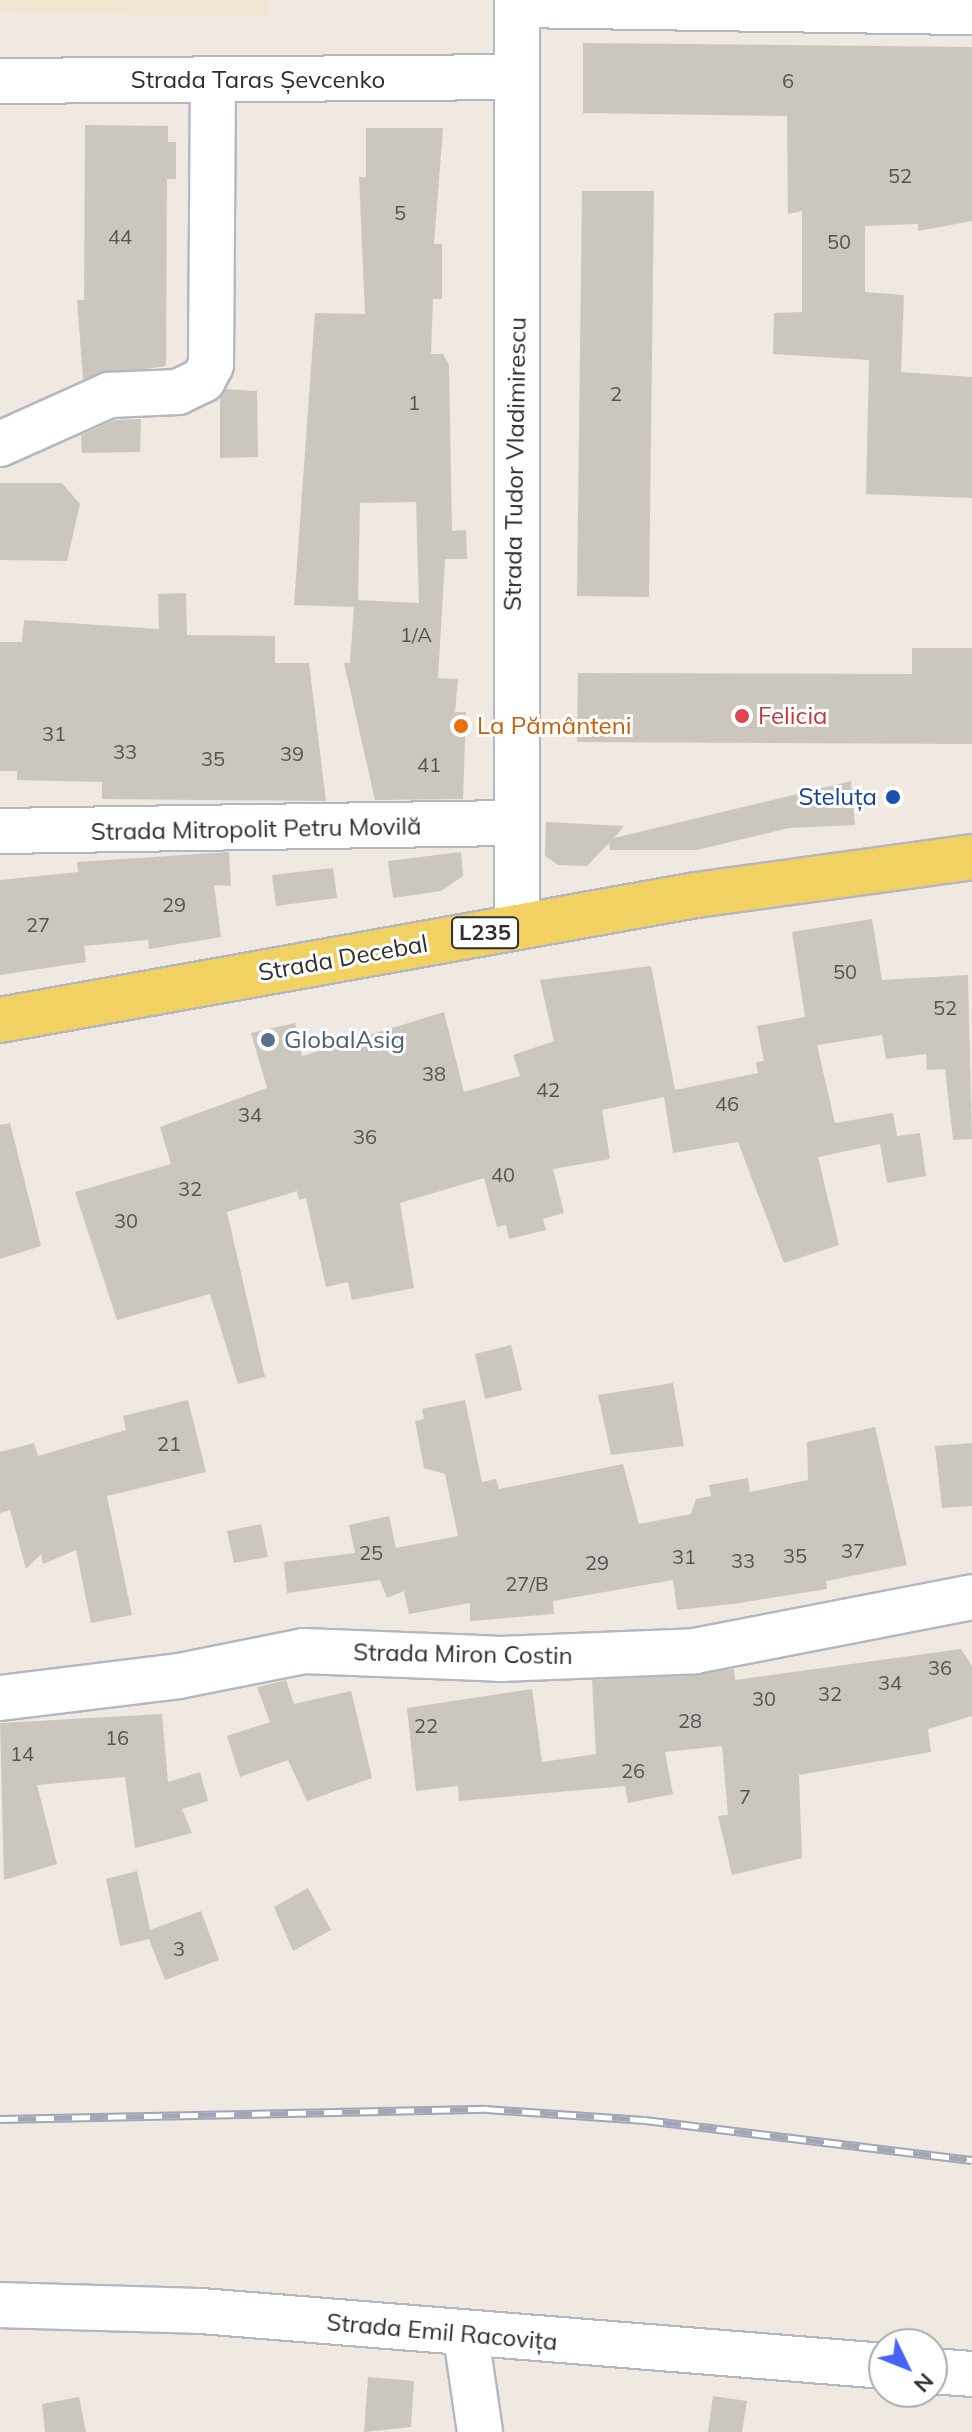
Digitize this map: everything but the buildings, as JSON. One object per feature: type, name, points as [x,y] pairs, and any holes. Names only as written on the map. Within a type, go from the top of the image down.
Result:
[{"type":"main road","name":"Strada Decebal","points":[[0,1020],[830,873],[972,857]]},
{"type":"street","points":[[517,2],[972,12]]},
{"type":"street","name":"Strada Tudor Vladimirescu","points":[[517,2],[512,823],[517,927]]},
{"type":"street","name":"Strada Taras Șevcenko","points":[[0,81],[213,83],[516,77]]},
{"type":"street","points":[[0,444],[109,395],[178,392],[203,380],[211,365],[213,83]]},
{"type":"street","name":"Strada Mitropolit Petru Movilă","points":[[0,831],[512,823]]},
{"type":"street","name":"Strada Miron Costin","points":[[0,1698],[179,1676],[304,1651],[500,1659],[695,1651],[972,1597]]},
{"type":"street","name":"Strada Emil Racovița","points":[[0,2305],[201,2311],[466,2336],[868,2365]]},
{"type":"street","points":[[466,2336],[480,2432]]},
{"type":"street","points":[[948,2372],[972,2374]]},
{"type":"shaded area","points":[[0,0],[268,0],[268,16],[0,13]]},
{"type":"railway","points":[[0,2119],[486,2109],[645,2120],[972,2160]]},
{"type":"place","name":"Felicia","points":[[742,716]]},
{"type":"place","name":"La Pământeni","points":[[461,726]]},
{"type":"place","name":"Steluța","points":[[893,797]]},
{"type":"place","name":"GlobalAsig","points":[[268,1040]]}]
